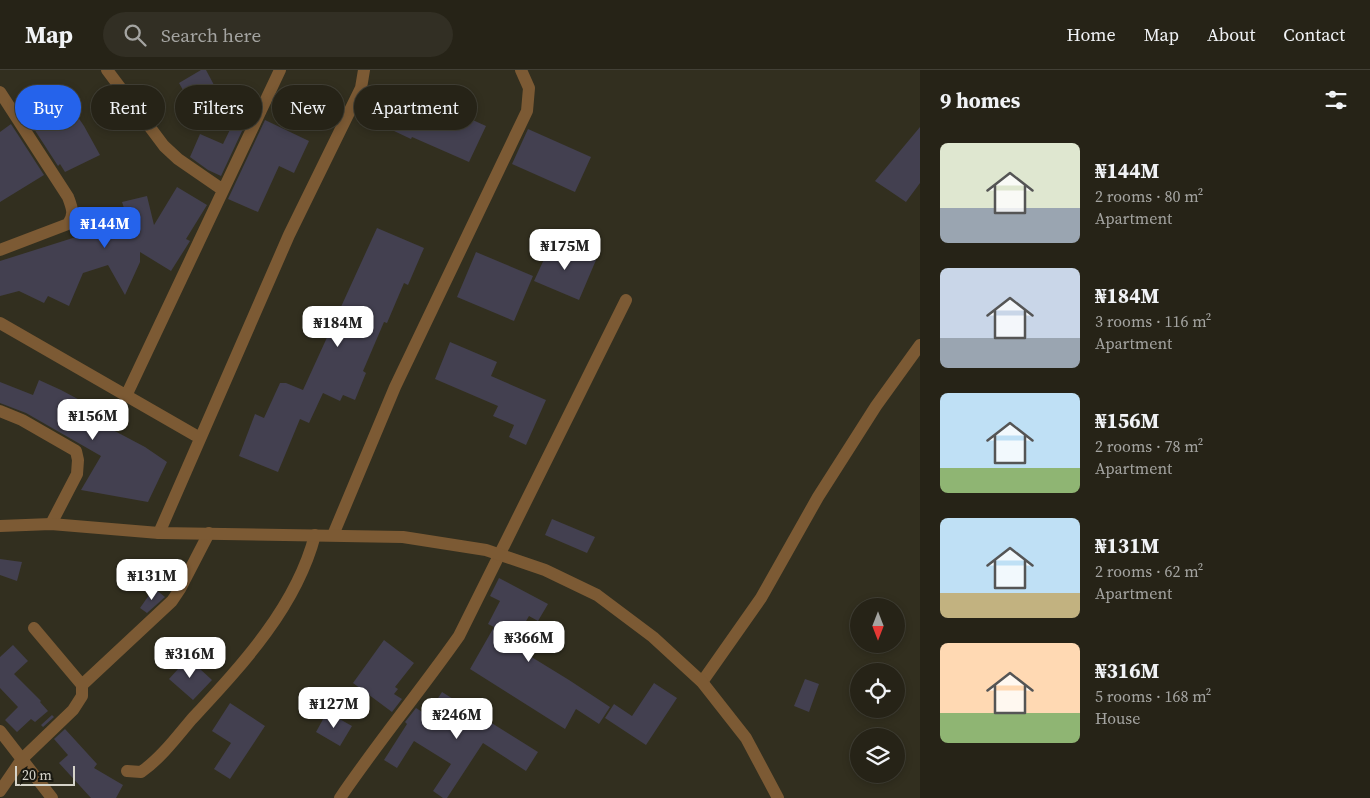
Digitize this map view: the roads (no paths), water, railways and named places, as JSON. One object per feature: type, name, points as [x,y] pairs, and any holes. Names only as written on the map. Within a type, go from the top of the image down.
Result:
[{"type":"street","points":[[107,70],[164,146],[178,159],[223,190]]},
{"type":"street","points":[[126,396],[280,70]]},
{"type":"street","points":[[159,533],[289,236],[361,88],[364,70]]},
{"type":"street","points":[[333,535],[395,388],[527,112],[529,88],[521,70]]},
{"type":"street","points":[[0,92],[68,198],[73,210],[72,218],[68,224],[0,250]]},
{"type":"street","points":[[340,798],[415,694],[435,672],[459,636],[626,300]]},
{"type":"street","points":[[0,323],[200,438]]},
{"type":"street","points":[[702,682],[761,598],[818,497],[876,406],[920,345]]},
{"type":"street","points":[[0,411],[22,420],[76,451],[78,460],[76,474],[51,524]]},
{"type":"street","points":[[0,526],[51,524],[159,533],[403,537],[486,550],[545,570],[597,595],[653,637],[702,682],[746,738],[778,798]]},
{"type":"street","points":[[82,685],[172,601],[209,534]]},
{"type":"street","points":[[127,771],[140,772],[157,758],[241,664],[281,611],[310,556],[315,535]]},
{"type":"street","points":[[0,790],[22,759],[73,710],[82,696],[82,685],[34,628]]},
{"type":"street","points":[[0,731],[52,798]]}]
